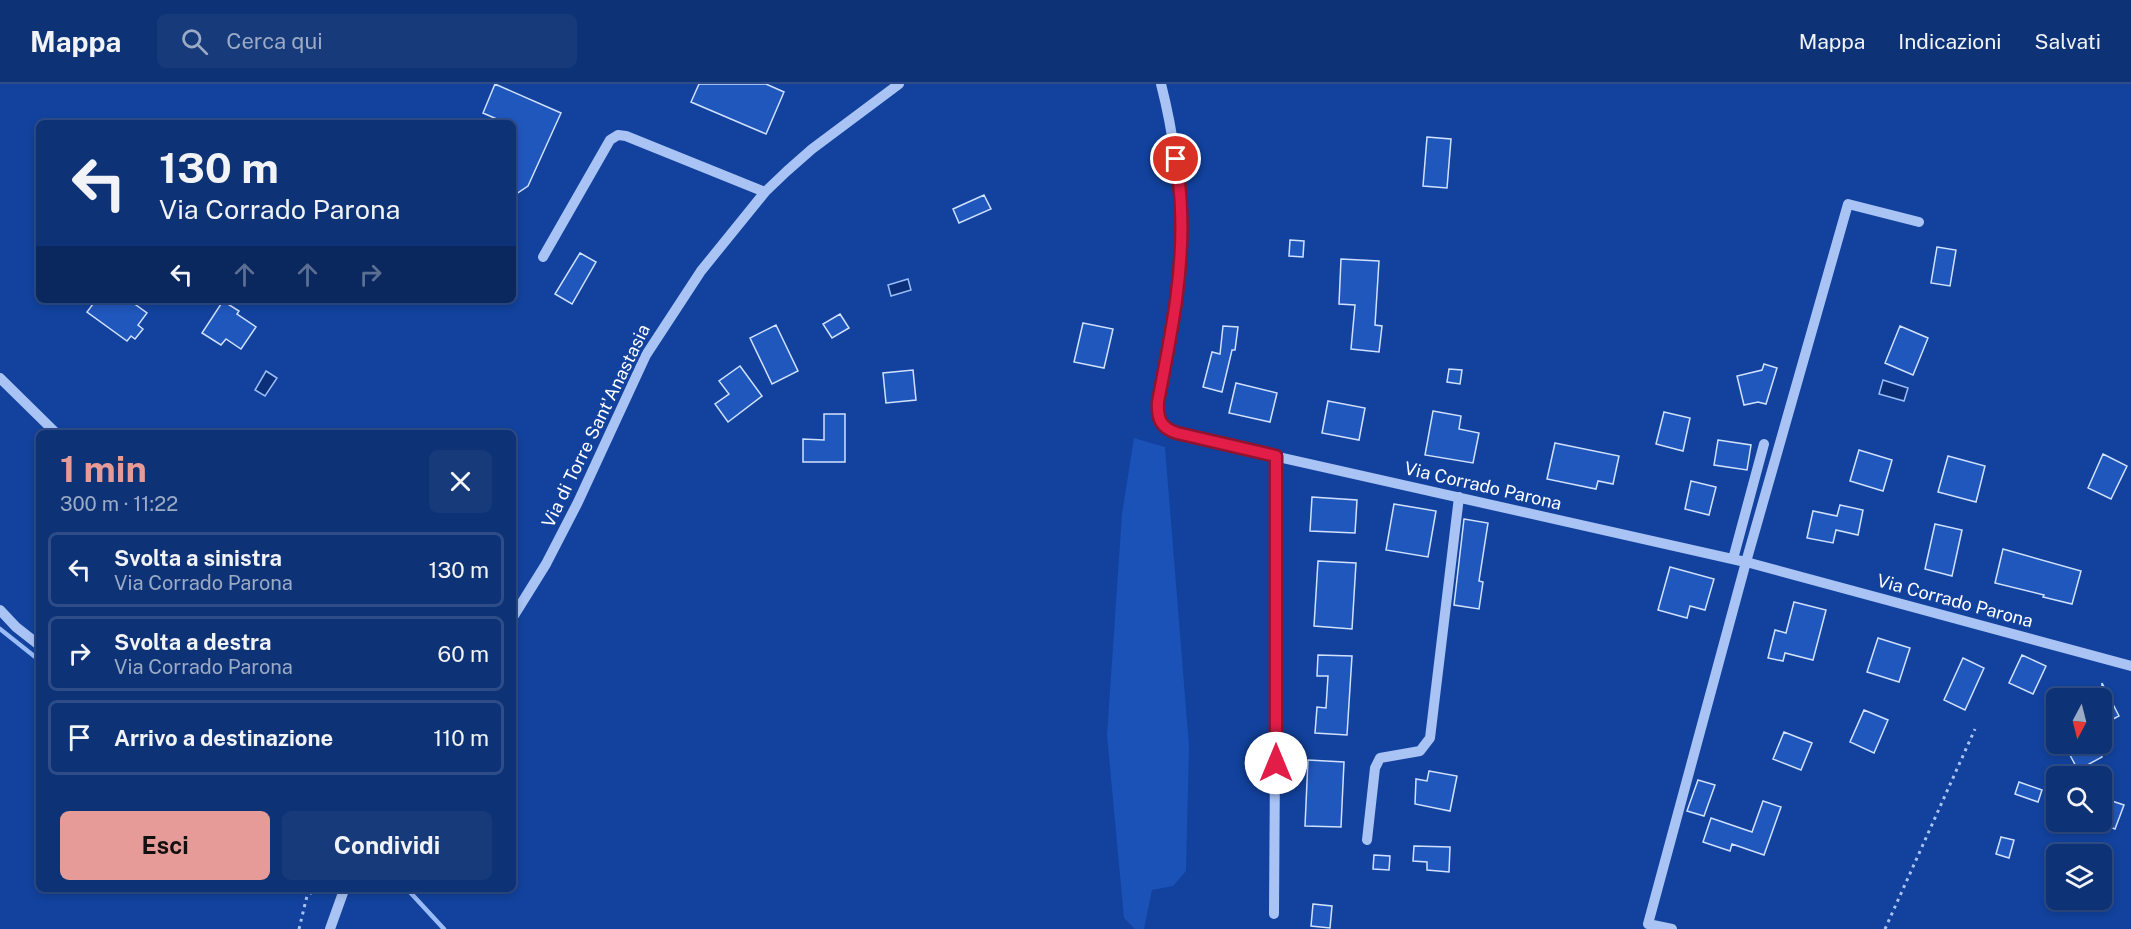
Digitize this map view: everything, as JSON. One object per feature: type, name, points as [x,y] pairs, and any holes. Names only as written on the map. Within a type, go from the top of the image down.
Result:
[{"type":"street","name":"Via di Torre Sant'Anastasia","points":[[516,612],[546,564],[578,502],[646,355],[701,271],[765,192],[812,149],[899,84]]},
{"type":"street","name":"Via Corrado Parona","points":[[1161,84],[1176,159],[1180,190],[1181,232],[1175,308],[1158,402],[1160,422],[1166,428],[1177,433],[1276,456],[1746,562],[2131,666]]},
{"type":"street","points":[[543,257],[610,140],[618,135],[626,135],[765,192]]},
{"type":"street","points":[[1672,929],[1648,924],[1746,562],[1848,204],[1919,222]]},
{"type":"street","points":[[0,378],[53,430]]},
{"type":"street","points":[[1733,560],[1764,444]]},
{"type":"street","points":[[1274,914],[1276,456]]},
{"type":"street","points":[[1367,840],[1375,768],[1380,758],[1420,751],[1430,738],[1459,497]]},
{"type":"street","points":[[0,610],[16,627],[36,643]]},
{"type":"street","points":[[330,929],[343,892]]},
{"type":"path","points":[[1885,929],[1975,729]]},
{"type":"path","points":[[299,929],[308,896],[313,892]]},
{"type":"shaded area","points":[[908,279],[911,290],[891,296],[888,285]]},
{"type":"shaded area","points":[[266,371],[277,378],[265,396],[255,390]]},
{"type":"shaded area","points":[[1883,380],[1908,388],[1904,401],[1879,394]]},
{"type":"shaded area","points":[[1134,438],[1165,447],[1189,746],[1186,871],[1173,886],[1152,890],[1144,929],[1135,929],[1124,918],[1107,735],[1122,514]]},
{"type":"building","points":[[495,84],[561,113],[528,186],[516,194],[516,120],[499,120],[483,113]]},
{"type":"building","points":[[699,84],[766,84],[784,92],[766,134],[691,102]]},
{"type":"building","points":[[1427,137],[1451,139],[1447,188],[1423,186]]},
{"type":"building","points":[[984,195],[991,209],[959,223],[953,209]]},
{"type":"building","points":[[1290,240],[1304,241],[1303,257],[1289,256]]},
{"type":"building","points":[[1937,247],[1956,250],[1950,286],[1931,283]]},
{"type":"building","points":[[580,253],[596,262],[572,304],[555,294]]},
{"type":"building","points":[[1341,259],[1379,261],[1375,325],[1382,326],[1379,352],[1351,349],[1355,305],[1339,304]]},
{"type":"building","points":[[94,303],[133,303],[147,313],[138,325],[143,329],[135,339],[131,336],[127,341],[87,312]]},
{"type":"building","points":[[222,303],[226,303],[239,311],[237,314],[256,327],[241,349],[226,339],[221,345],[202,333]]},
{"type":"building","points":[[840,314],[849,328],[832,338],[823,324]]},
{"type":"building","points":[[1083,323],[1113,329],[1104,368],[1074,362]]},
{"type":"building","points":[[776,325],[798,371],[772,384],[750,338]]},
{"type":"building","points":[[1223,326],[1238,327],[1235,350],[1232,350],[1222,392],[1203,387],[1212,352],[1220,354]]},
{"type":"building","points":[[1900,326],[1928,338],[1913,375],[1885,363]]},
{"type":"building","points":[[1764,364],[1777,368],[1766,404],[1758,402],[1744,405],[1737,376],[1762,370]]},
{"type":"building","points":[[740,366],[762,396],[728,422],[715,404],[729,394],[719,381]]},
{"type":"building","points":[[1449,369],[1462,370],[1460,384],[1447,382]]},
{"type":"building","points":[[913,370],[916,400],[886,403],[883,373]]},
{"type":"building","points":[[1236,383],[1277,393],[1270,422],[1229,413]]},
{"type":"building","points":[[1328,401],[1365,408],[1359,440],[1322,433]]},
{"type":"building","points":[[1433,411],[1461,416],[1459,429],[1479,433],[1473,463],[1425,455]]},
{"type":"building","points":[[1664,412],[1690,418],[1683,451],[1656,444]]},
{"type":"building","points":[[824,414],[845,414],[845,462],[803,462],[803,439],[824,440]]},
{"type":"building","points":[[1718,440],[1751,445],[1747,470],[1714,465]]},
{"type":"building","points":[[1555,443],[1619,456],[1613,484],[1598,481],[1596,489],[1547,479]]},
{"type":"building","points":[[1859,450],[1892,460],[1883,491],[1850,481]]},
{"type":"building","points":[[2103,454],[2127,466],[2111,499],[2088,488]]},
{"type":"building","points":[[1948,456],[1985,466],[1976,502],[1938,492]]},
{"type":"building","points":[[1691,481],[1716,487],[1709,515],[1685,509]]},
{"type":"building","points":[[1312,497],[1357,500],[1355,533],[1310,531]]},
{"type":"building","points":[[1394,504],[1436,511],[1428,557],[1386,550]]},
{"type":"building","points":[[1840,505],[1863,510],[1858,535],[1836,530],[1833,543],[1807,538],[1813,511],[1837,516]]},
{"type":"building","points":[[1464,519],[1488,523],[1479,581],[1483,582],[1479,609],[1454,605]]},
{"type":"building","points":[[1935,524],[1962,530],[1952,576],[1925,569]]},
{"type":"building","points":[[2003,549],[2081,571],[2072,604],[1995,583]]},
{"type":"building","points":[[1318,561],[1356,563],[1352,629],[1314,626]]},
{"type":"building","points":[[1670,567],[1714,579],[1705,610],[1690,606],[1687,618],[1658,610]]},
{"type":"building","points":[[1794,602],[1826,610],[1813,660],[1785,653],[1783,661],[1768,658],[1775,630],[1786,633]]},
{"type":"building","points":[[1878,638],[1910,648],[1899,682],[1867,672]]},
{"type":"building","points":[[1318,655],[1352,656],[1347,735],[1315,733],[1317,707],[1326,708],[1328,676],[1317,676]]},
{"type":"building","points":[[2022,655],[2046,666],[2033,694],[2009,683]]},
{"type":"building","points":[[1963,658],[1984,668],[1965,710],[1944,700]]},
{"type":"building","points":[[2112,702],[2119,716],[2112,720]]},
{"type":"building","points":[[1864,710],[1888,720],[1874,753],[1850,742]]},
{"type":"building","points":[[1784,732],[1812,743],[1801,770],[1773,759]]},
{"type":"building","points":[[2069,754],[2100,754],[2102,757],[2085,766],[2076,766]]},
{"type":"building","points":[[1308,760],[1344,762],[1341,827],[1305,826]]},
{"type":"building","points":[[1429,771],[1457,776],[1450,811],[1415,804],[1416,779],[1427,781]]},
{"type":"building","points":[[1698,780],[1715,785],[1704,816],[1687,811]]},
{"type":"building","points":[[2019,782],[2042,790],[2038,802],[2015,794]]},
{"type":"building","points":[[1763,801],[1781,807],[1764,855],[1732,844],[1730,851],[1703,842],[1711,818],[1752,832]]},
{"type":"building","points":[[2112,801],[2124,805],[2115,829],[2112,828]]},
{"type":"building","points":[[2001,837],[2014,840],[2009,858],[1996,854]]},
{"type":"building","points":[[1414,846],[1450,847],[1449,872],[1427,870],[1427,862],[1413,861]]},
{"type":"building","points":[[1374,855],[1390,856],[1389,870],[1373,869]]},
{"type":"building","points":[[1313,904],[1332,906],[1330,928],[1311,926]]},
{"type":"waterway","points":[[0,629],[36,658]]},
{"type":"waterway","points":[[410,892],[444,929]]},
{"type":"route","points":[[1176,159],[1181,210],[1180,259],[1175,308],[1158,402],[1158,416],[1162,426],[1185,436],[1276,456],[1276,763]]}]
